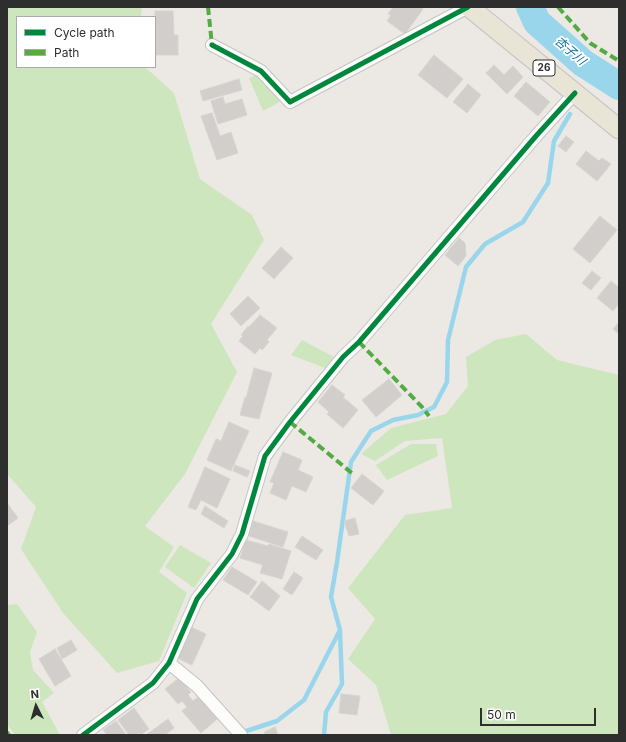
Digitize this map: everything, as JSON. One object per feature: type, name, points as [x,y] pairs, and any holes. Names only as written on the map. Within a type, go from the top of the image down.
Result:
[{"type":"main road","name":"26","points":[[469,7],[619,129]]},
{"type":"street","points":[[212,45],[261,71],[290,102],[469,7]]},
{"type":"street","points":[[83,735],[153,682],[169,663],[197,599],[232,554],[242,534],[265,456],[286,427],[343,357],[358,342],[531,142],[575,94]]},
{"type":"street","points":[[169,663],[197,686],[237,730]]},
{"type":"green space","points":[[7,7],[142,7],[141,16],[16,16],[16,68],[146,68],[174,93],[200,179],[252,215],[264,240],[211,324],[237,372],[185,474],[145,526],[174,547],[159,572],[187,593],[159,661],[117,673],[63,613],[21,549],[36,507],[7,474]]},
{"type":"green space","points":[[258,74],[280,102],[263,111],[249,78]]},
{"type":"green space","points":[[526,334],[557,360],[619,375],[619,735],[391,735],[376,685],[348,659],[375,619],[348,588],[405,515],[452,508],[442,438],[405,441],[375,461],[361,454],[391,428],[446,414],[468,386],[466,357],[495,340]]},
{"type":"green space","points":[[302,340],[334,357],[325,368],[291,355]]},
{"type":"green space","points":[[411,444],[436,444],[438,456],[387,480],[376,465]]},
{"type":"green space","points":[[180,545],[211,563],[194,588],[165,567]]},
{"type":"green space","points":[[17,604],[37,632],[30,652],[33,670],[54,693],[42,702],[60,735],[15,735],[7,724],[7,605]]},
{"type":"building","points":[[393,7],[420,7],[423,9],[405,34],[387,21],[391,15],[388,14]]},
{"type":"building","points":[[155,11],[173,11],[174,35],[178,35],[178,55],[156,55]]},
{"type":"building","points":[[434,55],[463,79],[447,98],[418,75]]},
{"type":"building","points":[[494,65],[504,75],[513,66],[523,77],[507,94],[486,73]]},
{"type":"building","points":[[239,79],[242,90],[203,101],[200,91]]},
{"type":"building","points":[[526,82],[550,102],[538,116],[514,96]]},
{"type":"building","points":[[468,84],[481,95],[467,113],[453,102]]},
{"type":"building","points":[[223,97],[225,104],[242,99],[247,115],[218,124],[211,101]]},
{"type":"building","points":[[212,113],[220,136],[231,132],[238,153],[217,160],[201,116]]},
{"type":"building","points":[[566,136],[574,142],[566,152],[558,146]]},
{"type":"building","points":[[586,151],[599,161],[602,158],[611,164],[597,181],[576,164]]},
{"type":"building","points":[[600,216],[617,230],[590,263],[573,249]]},
{"type":"building","points":[[459,238],[465,243],[466,256],[458,266],[445,255]]},
{"type":"building","points":[[281,247],[293,258],[274,279],[262,268]]},
{"type":"building","points":[[592,271],[601,278],[591,290],[582,283]]},
{"type":"building","points":[[611,281],[618,287],[619,286],[619,303],[613,311],[597,298]]},
{"type":"building","points":[[248,296],[260,308],[241,326],[230,314]]},
{"type":"building","points":[[260,315],[277,328],[267,340],[269,342],[262,350],[260,348],[255,354],[239,341],[243,336],[241,335],[248,326],[249,327]]},
{"type":"building","points":[[619,322],[619,334],[613,329]]},
{"type":"building","points":[[254,368],[272,373],[259,419],[240,415]]},
{"type":"building","points":[[389,379],[402,395],[376,417],[362,400]]},
{"type":"building","points":[[332,385],[345,395],[343,397],[358,410],[343,428],[327,414],[329,412],[318,402]]},
{"type":"building","points":[[229,422],[249,431],[231,471],[207,460],[216,439],[221,441]]},
{"type":"building","points":[[283,452],[302,460],[298,470],[313,477],[306,492],[292,486],[286,500],[270,493],[274,483],[270,482]]},
{"type":"building","points":[[235,465],[250,471],[247,477],[233,471]]},
{"type":"building","points":[[205,467],[230,479],[217,508],[201,500],[196,510],[188,507]]},
{"type":"building","points":[[362,474],[384,491],[373,505],[351,488]]},
{"type":"building","points":[[7,503],[18,518],[7,526]]},
{"type":"building","points":[[205,506],[228,521],[224,528],[201,514]]},
{"type":"building","points":[[355,518],[359,534],[349,536],[344,521]]},
{"type":"building","points":[[253,521],[288,532],[283,547],[249,536]]},
{"type":"building","points":[[302,536],[323,550],[316,560],[295,547]]},
{"type":"building","points":[[246,540],[268,546],[269,544],[291,551],[282,579],[260,573],[263,565],[240,558]]},
{"type":"building","points":[[232,567],[257,582],[248,595],[223,580]]},
{"type":"building","points":[[294,572],[303,578],[292,595],[283,589]]},
{"type":"building","points":[[262,581],[280,596],[269,611],[250,597]]},
{"type":"building","points":[[191,627],[206,634],[192,665],[177,658]]},
{"type":"building","points":[[71,640],[77,650],[62,659],[57,648]]},
{"type":"building","points":[[55,649],[71,676],[55,686],[39,659]]},
{"type":"building","points":[[179,678],[191,692],[188,695],[193,701],[198,697],[217,719],[201,733],[182,711],[187,707],[182,701],[178,704],[165,689]]},
{"type":"building","points":[[341,694],[360,696],[357,715],[339,713]]},
{"type":"building","points":[[134,708],[149,729],[140,735],[139,733],[129,735],[118,720]]},
{"type":"building","points":[[168,719],[174,728],[165,735],[146,735]]},
{"type":"building","points":[[116,721],[126,735],[107,735],[103,730]]},
{"type":"building","points":[[275,727],[278,735],[266,735],[264,732]]},
{"type":"waterway","name":"杏子川","points":[[530,7],[537,22],[583,63],[619,86]]},
{"type":"waterway","points":[[240,733],[277,721],[304,700],[340,630],[331,597],[351,462],[371,431],[393,420],[418,415],[434,407],[447,382],[448,340],[466,267],[485,244],[523,222],[548,183],[554,141],[570,114]]},
{"type":"waterway","points":[[324,735],[326,712],[342,684],[340,631]]},
{"type":"marked path","points":[[208,7],[212,45]]},
{"type":"marked path","points":[[558,7],[590,43],[619,61]]},
{"type":"marked path","points":[[359,342],[429,416]]},
{"type":"marked path","points":[[290,422],[353,474]]},
{"type":"cycle path","points":[[212,45],[261,71],[290,102],[468,7]]},
{"type":"cycle path","points":[[83,735],[153,683],[169,663],[197,599],[232,554],[242,534],[265,456],[290,422],[343,357],[359,342],[536,136],[575,93]]}]
